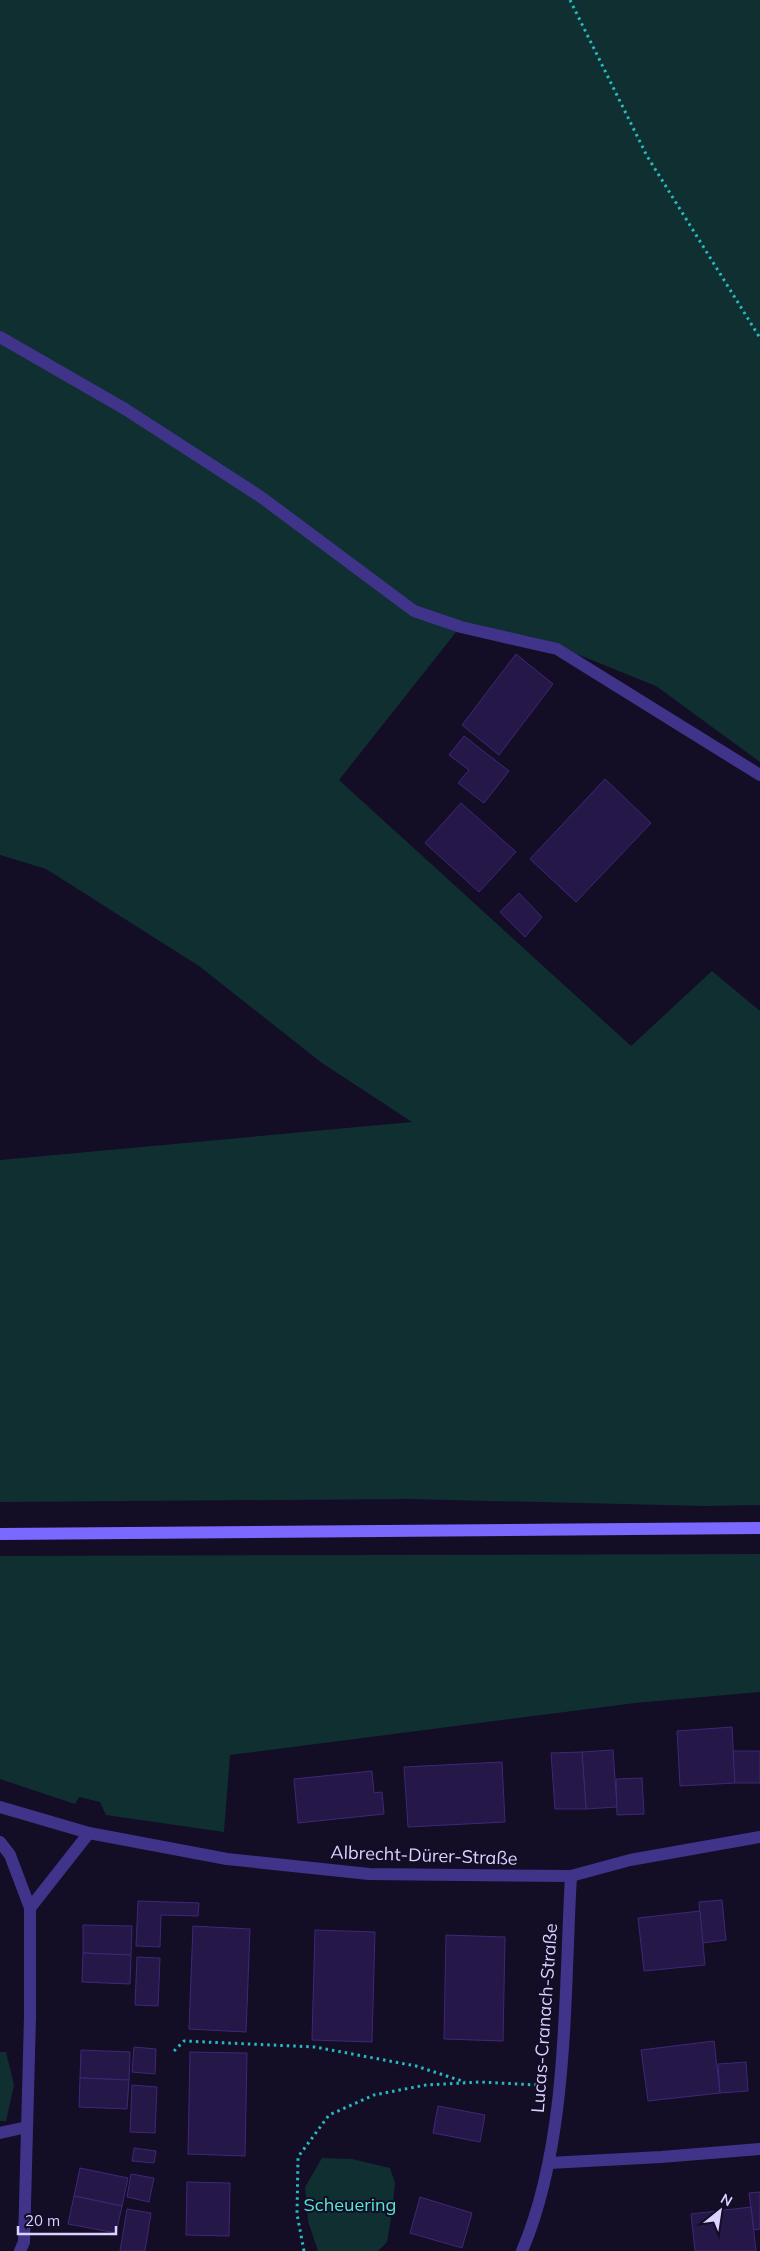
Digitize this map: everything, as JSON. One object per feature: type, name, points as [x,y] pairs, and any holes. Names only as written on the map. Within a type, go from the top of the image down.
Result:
[{"type":"main road","points":[[0,1534],[760,1528]]},
{"type":"street","points":[[0,337],[124,408],[261,497],[414,611],[460,627],[557,649],[760,775]]},
{"type":"street","name":"Albrecht-Dürer-Straße","points":[[0,1807],[89,1833],[227,1859],[369,1874],[571,1876],[630,1860],[760,1837]]},
{"type":"street","points":[[30,1908],[89,1833]]},
{"type":"street","points":[[0,1842],[10,1855],[30,1908],[24,2242],[20,2251]]},
{"type":"street","name":"Lucas-Cranach-Straße","points":[[522,2251],[529,2234],[548,2163],[560,2086],[571,1876]]},
{"type":"street","points":[[0,2133],[27,2127]]},
{"type":"street","points":[[548,2163],[760,2149]]},
{"type":"path","points":[[570,0],[647,156],[760,338]]},
{"type":"path","points":[[174,2051],[184,2041],[315,2047],[416,2066],[468,2083]]},
{"type":"path","points":[[304,2251],[298,2214],[298,2157],[329,2115],[374,2095],[426,2085],[468,2083],[560,2086]]},
{"type":"green space","points":[[0,0],[760,0],[760,762],[656,686],[537,638],[464,622],[339,780],[631,1046],[712,971],[760,1011],[760,1505],[706,1506],[409,1499],[0,1502],[0,1160],[412,1122],[322,1063],[199,966],[46,869],[0,855]]},
{"type":"green space","points":[[760,1554],[760,1692],[635,1703],[230,1755],[224,1832],[106,1815],[100,1802],[79,1797],[75,1804],[0,1779],[0,1556]]},
{"type":"green space","points":[[0,2052],[6,2052],[14,2085],[6,2121],[0,2121]]},
{"type":"green space","name":"Scheuering","points":[[322,2158],[352,2159],[390,2168],[395,2183],[392,2212],[387,2242],[378,2251],[318,2251],[308,2221],[305,2187]]},
{"type":"building","points":[[516,654],[553,684],[499,755],[462,725]]},
{"type":"building","points":[[464,736],[509,771],[484,803],[458,783],[469,770],[449,755]]},
{"type":"building","points":[[605,779],[651,823],[576,902],[530,859]]},
{"type":"building","points":[[461,803],[516,852],[479,892],[425,843]]},
{"type":"building","points":[[519,893],[542,917],[525,937],[500,912]]},
{"type":"building","points":[[732,1727],[735,1783],[680,1786],[677,1731]]},
{"type":"building","points":[[613,1750],[617,1807],[586,1809],[582,1752]]},
{"type":"building","points":[[733,1751],[760,1751],[760,1783],[735,1783]]},
{"type":"building","points":[[582,1752],[586,1809],[555,1809],[551,1753]]},
{"type":"building","points":[[502,1762],[505,1822],[408,1827],[404,1767]]},
{"type":"building","points":[[372,1771],[374,1793],[382,1792],[384,1814],[298,1823],[294,1779]]},
{"type":"building","points":[[642,1778],[644,1814],[617,1815],[616,1779]]},
{"type":"building","points":[[722,1900],[726,1940],[702,1943],[699,1902]]},
{"type":"building","points":[[138,1901],[199,1903],[198,1916],[161,1915],[160,1947],[136,1946]]},
{"type":"building","points":[[700,1911],[705,1965],[644,1971],[638,1918]]},
{"type":"building","points":[[83,1925],[132,1926],[131,1955],[83,1953]]},
{"type":"building","points":[[193,1926],[250,1929],[246,2032],[189,2029]]},
{"type":"building","points":[[315,1930],[375,1932],[372,2042],[312,2040]]},
{"type":"building","points":[[446,1935],[505,1937],[503,2041],[444,2039]]},
{"type":"building","points":[[83,1953],[131,1955],[130,1984],[82,1982]]},
{"type":"building","points":[[137,1957],[160,1958],[158,2006],[135,2005]]},
{"type":"building","points":[[714,2041],[720,2093],[648,2101],[641,2050]]},
{"type":"building","points":[[134,2047],[156,2049],[155,2074],[132,2072]]},
{"type":"building","points":[[81,2050],[130,2052],[129,2080],[80,2078]]},
{"type":"building","points":[[190,2052],[247,2053],[245,2156],[188,2154]]},
{"type":"building","points":[[746,2062],[748,2091],[720,2093],[718,2064]]},
{"type":"building","points":[[80,2078],[129,2080],[127,2109],[79,2107]]},
{"type":"building","points":[[132,2085],[157,2087],[155,2133],[130,2132]]},
{"type":"building","points":[[438,2106],[485,2115],[480,2142],[433,2133]]},
{"type":"building","points":[[134,2148],[156,2151],[154,2163],[132,2161]]},
{"type":"building","points":[[80,2168],[128,2178],[122,2206],[74,2196]]},
{"type":"building","points":[[131,2174],[154,2178],[149,2202],[127,2197]]},
{"type":"building","points":[[187,2182],[230,2183],[229,2236],[186,2235]]},
{"type":"building","points":[[760,2192],[760,2229],[754,2230],[749,2193]]},
{"type":"building","points":[[74,2196],[122,2206],[116,2233],[68,2224]]},
{"type":"building","points":[[420,2197],[472,2213],[462,2248],[410,2233]]},
{"type":"building","points":[[751,2207],[756,2251],[695,2251],[691,2214]]},
{"type":"building","points":[[127,2209],[151,2213],[145,2251],[120,2251]]}]
